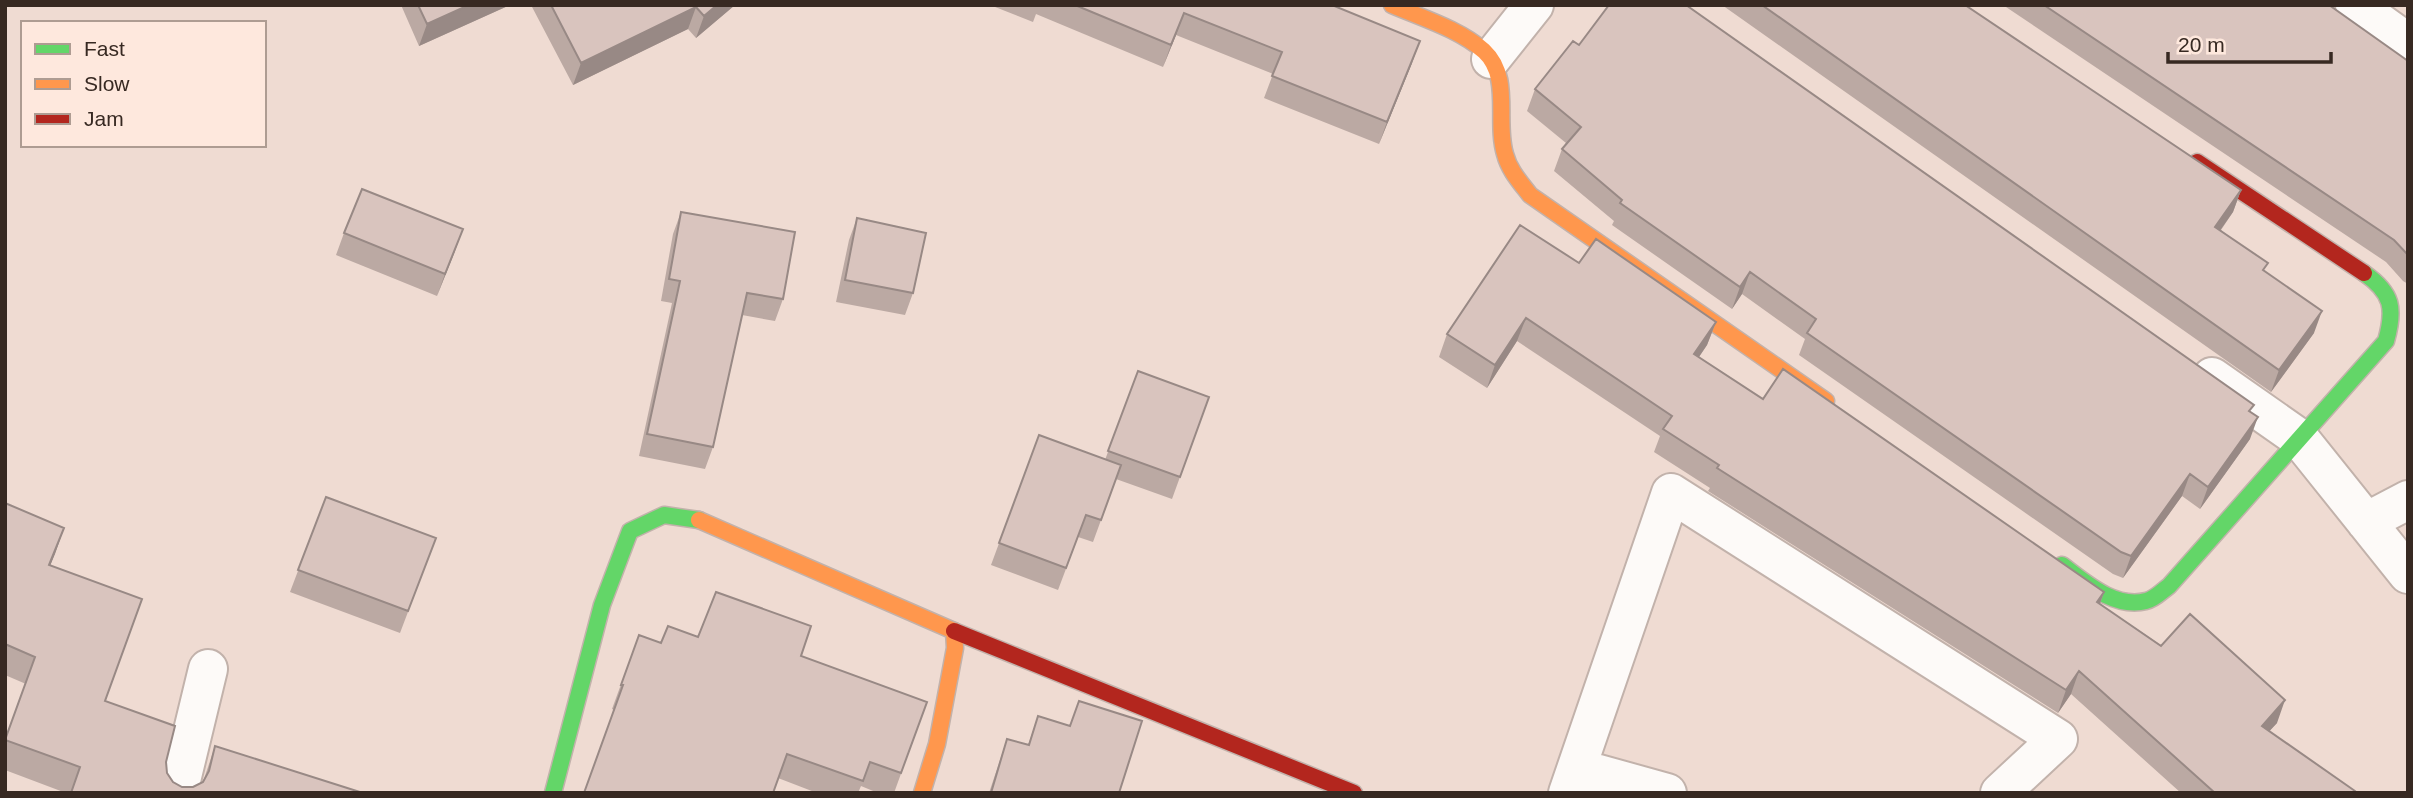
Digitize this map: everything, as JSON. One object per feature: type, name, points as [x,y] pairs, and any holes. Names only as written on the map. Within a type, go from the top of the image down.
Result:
[{"type":"street","points":[[1392,5],[1467,39],[1491,59],[1499,82],[1500,133],[1508,164],[1530,195],[1839,410]]},
{"type":"street","points":[[1491,59],[1534,5]]},
{"type":"street","points":[[2355,5],[2408,43]]},
{"type":"street","points":[[2046,554],[2103,594],[2131,603],[2149,601],[2169,586],[2386,341],[2393,315],[2390,298],[2374,280],[2180,150]]},
{"type":"street","points":[[2185,358],[2299,438],[2408,574]]},
{"type":"street","points":[[1667,793],[1573,780],[1671,493],[2058,739],[2000,793]]},
{"type":"street","points":[[2366,522],[2408,500]]},
{"type":"street","points":[[553,793],[602,605],[630,531],[664,515],[697,519],[954,631],[1353,793]]},
{"type":"street","points":[[922,793],[937,744],[955,649],[954,631]]},
{"type":"street","points":[[178,793],[208,669]]},
{"type":"building","points":[[418,5],[469,5],[427,24]]},
{"type":"building","points":[[551,5],[717,5],[704,16],[696,7],[581,63]]},
{"type":"building","points":[[1075,5],[1332,5],[1420,41],[1387,122],[1272,76],[1282,52],[1184,13],[1171,45]]},
{"type":"building","points":[[1609,5],[1686,5],[2254,405],[2249,411],[2258,417],[2208,487],[2190,474],[2131,556],[2121,552],[1807,333],[1816,319],[1750,272],[1740,287],[1620,203],[1622,200],[1562,149],[1581,127],[1535,89],[1573,41],[1579,45]]},
{"type":"building","points":[[1762,5],[1965,5],[2241,190],[2215,227],[2268,263],[2263,270],[2322,311],[2279,370]]},
{"type":"building","points":[[2044,5],[2329,5],[2408,61],[2408,255],[2394,240]]},
{"type":"building","points":[[362,189],[463,229],[445,274],[344,233]]},
{"type":"building","points":[[681,212],[795,232],[783,299],[747,293],[713,447],[647,434],[680,281],[669,279]]},
{"type":"building","points":[[857,218],[926,233],[913,293],[845,280]]},
{"type":"building","points":[[1520,225],[1579,263],[1596,239],[1716,322],[1694,354],[1763,399],[1783,369],[2104,592],[2097,602],[2161,646],[2190,614],[2285,700],[2262,726],[2355,791],[2354,793],[2215,793],[2079,671],[2066,690],[1717,468],[1719,465],[1663,429],[1672,416],[1526,318],[1495,365],[1447,334]]},
{"type":"building","points":[[1138,371],[1209,397],[1180,477],[1108,451]]},
{"type":"building","points":[[1039,435],[1121,465],[1101,520],[1086,515],[1066,568],[999,543]]},
{"type":"building","points":[[326,497],[436,538],[408,611],[298,570]]},
{"type":"building","points":[[5,503],[64,528],[49,565],[142,599],[105,701],[175,726],[166,762],[167,773],[173,782],[182,787],[193,787],[203,782],[209,771],[215,746],[363,793],[71,793],[80,767],[5,740],[35,657],[5,644]]},
{"type":"building","points":[[716,592],[811,626],[801,656],[927,702],[901,773],[870,762],[863,781],[787,754],[773,793],[584,793],[639,635],[661,643],[668,626],[698,637]]},
{"type":"building","points":[[1079,701],[1142,721],[1119,793],[991,793],[1007,739],[1029,745],[1038,716],[1070,726]]},
{"type":"traffic: fast","points":[[2062,565],[2090,586],[2111,598],[2123,601],[2149,600],[2169,586],[2386,341],[2391,311],[2389,302],[2381,288],[2364,273]]},
{"type":"traffic: fast","points":[[553,793],[602,605],[630,531],[664,515],[699,520]]},
{"type":"traffic: slow","points":[[1392,5],[1463,36],[1484,51],[1493,62],[1500,86],[1505,154],[1512,171],[1530,195],[1826,401]]},
{"type":"traffic: slow","points":[[699,520],[954,631],[955,648],[937,744],[922,793]]},
{"type":"traffic: jam","points":[[2197,162],[2364,273]]},
{"type":"traffic: jam","points":[[954,631],[1354,793]]}]
